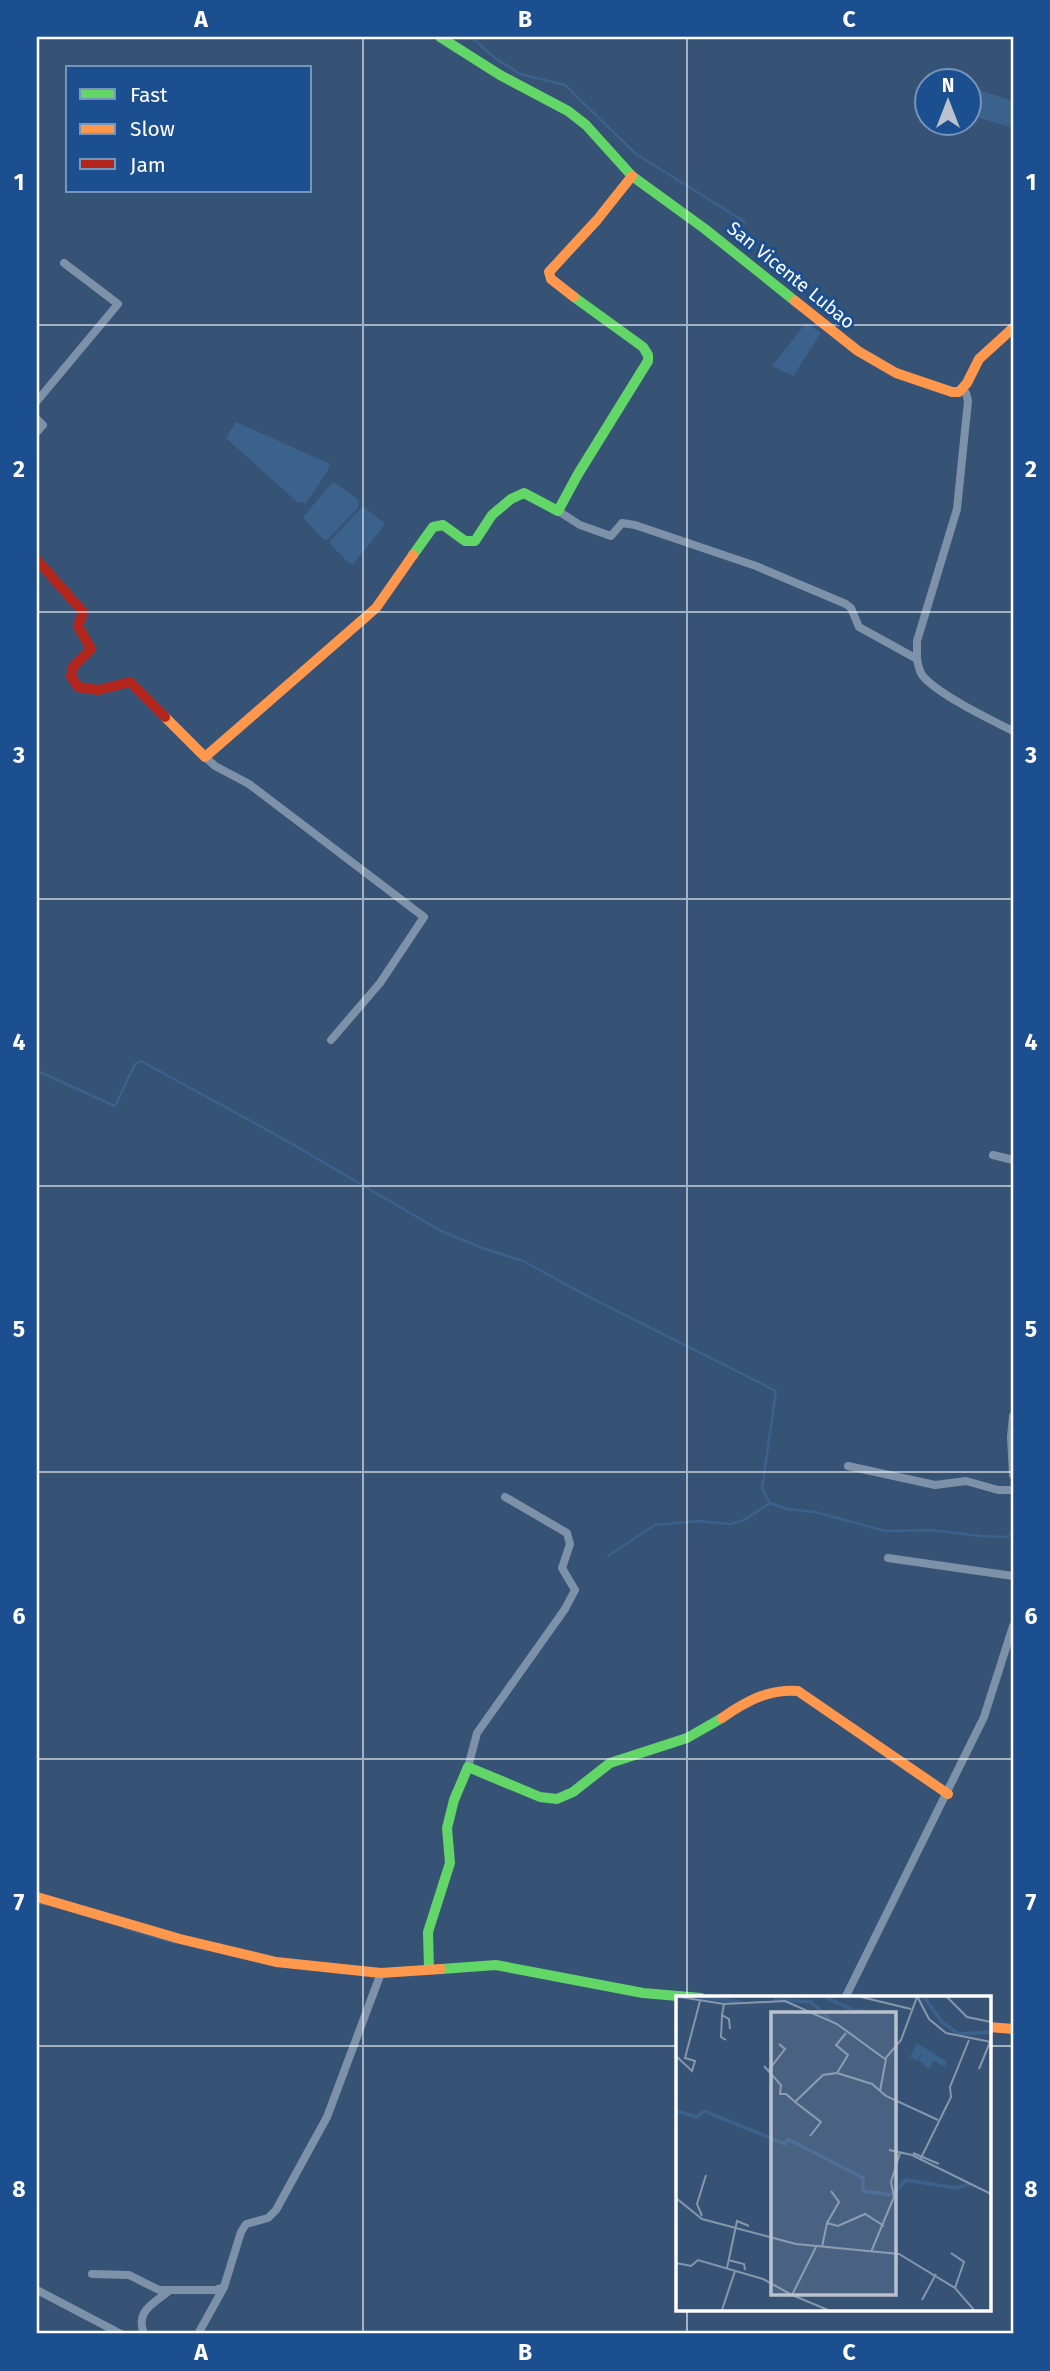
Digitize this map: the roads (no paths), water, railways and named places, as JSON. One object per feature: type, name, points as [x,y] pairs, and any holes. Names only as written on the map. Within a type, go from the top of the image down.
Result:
[{"type":"street","name":"San Vicente Lubao","points":[[440,37],[500,75],[553,101],[586,125],[632,176],[705,229],[858,351],[896,373],[952,392],[962,389]]},
{"type":"street","points":[[558,511],[648,361],[648,355],[643,347],[551,279],[549,272],[597,220],[632,176]]},
{"type":"street","points":[[37,401],[118,304],[64,263]]},
{"type":"street","points":[[1013,328],[979,359],[962,389],[968,401],[960,494],[917,641],[918,668],[926,679],[967,707],[1013,731]]},
{"type":"street","points":[[37,419],[43,425],[37,432]]},
{"type":"street","points":[[205,757],[376,608],[433,527],[443,525],[466,541],[472,542],[477,540],[490,516],[517,495],[524,493],[580,525],[611,536],[622,523],[635,525],[782,577],[846,604],[851,608],[859,627],[917,659]]},
{"type":"street","points":[[37,559],[83,612],[78,626],[91,649],[73,667],[71,677],[78,687],[98,690],[130,682],[215,766],[249,784],[424,917],[380,983],[331,1040]]},
{"type":"street","points":[[993,1155],[1013,1160]]},
{"type":"street","points":[[1013,1416],[1013,1475]]},
{"type":"street","points":[[848,1466],[935,1485],[966,1481],[998,1490],[1013,1490]]},
{"type":"street","points":[[429,1969],[428,1933],[450,1863],[447,1828],[477,1732],[565,1609],[575,1590],[563,1574],[562,1568],[570,1544],[567,1533],[505,1497]]},
{"type":"street","points":[[888,1558],[1013,1576]]},
{"type":"street","points":[[846,1996],[984,1717],[1013,1626]]},
{"type":"street","points":[[468,1767],[547,1799],[562,1798],[574,1793],[583,1782],[610,1763],[686,1738],[758,1696],[792,1690],[798,1691],[872,1740],[882,1751],[948,1794]]},
{"type":"street","points":[[37,1896],[180,1939],[282,1963],[381,1973],[496,1965],[643,1993],[678,1996]]},
{"type":"street","points":[[198,2334],[225,2287],[241,2232],[246,2224],[268,2218],[276,2210],[327,2116],[381,1973]]},
{"type":"street","points":[[990,2027],[1013,2029]]},
{"type":"street","points":[[92,2274],[128,2275],[159,2290],[169,2291],[215,2290],[225,2287]]},
{"type":"street","points":[[37,2290],[121,2334]]},
{"type":"street","points":[[144,2334],[140,2324],[144,2312],[169,2291]]},
{"type":"water","points":[[984,92],[1013,101],[1013,128],[984,119]]},
{"type":"water","points":[[806,323],[821,333],[793,376],[772,366]]},
{"type":"water","points":[[236,422],[330,464],[306,503],[297,502],[227,439]]},
{"type":"water","points":[[335,483],[359,500],[358,508],[324,540],[304,516],[331,484]]},
{"type":"water","points":[[364,507],[384,523],[353,564],[350,564],[330,541]]},
{"type":"waterway","points":[[471,37],[495,58],[520,74],[565,85],[636,154],[745,222]]},
{"type":"waterway","points":[[37,1071],[115,1106],[135,1064],[141,1061],[280,1137],[441,1231],[523,1261],[776,1391],[762,1488],[770,1503],[885,1531],[931,1530],[1007,1537],[1013,1534]]},
{"type":"waterway","points":[[608,1556],[655,1525],[698,1521],[731,1524],[744,1520],[770,1503]]},
{"type":"waterway","points":[[37,1903],[47,1905]]},
{"type":"waterway","points":[[124,1928],[174,1943]]}]
